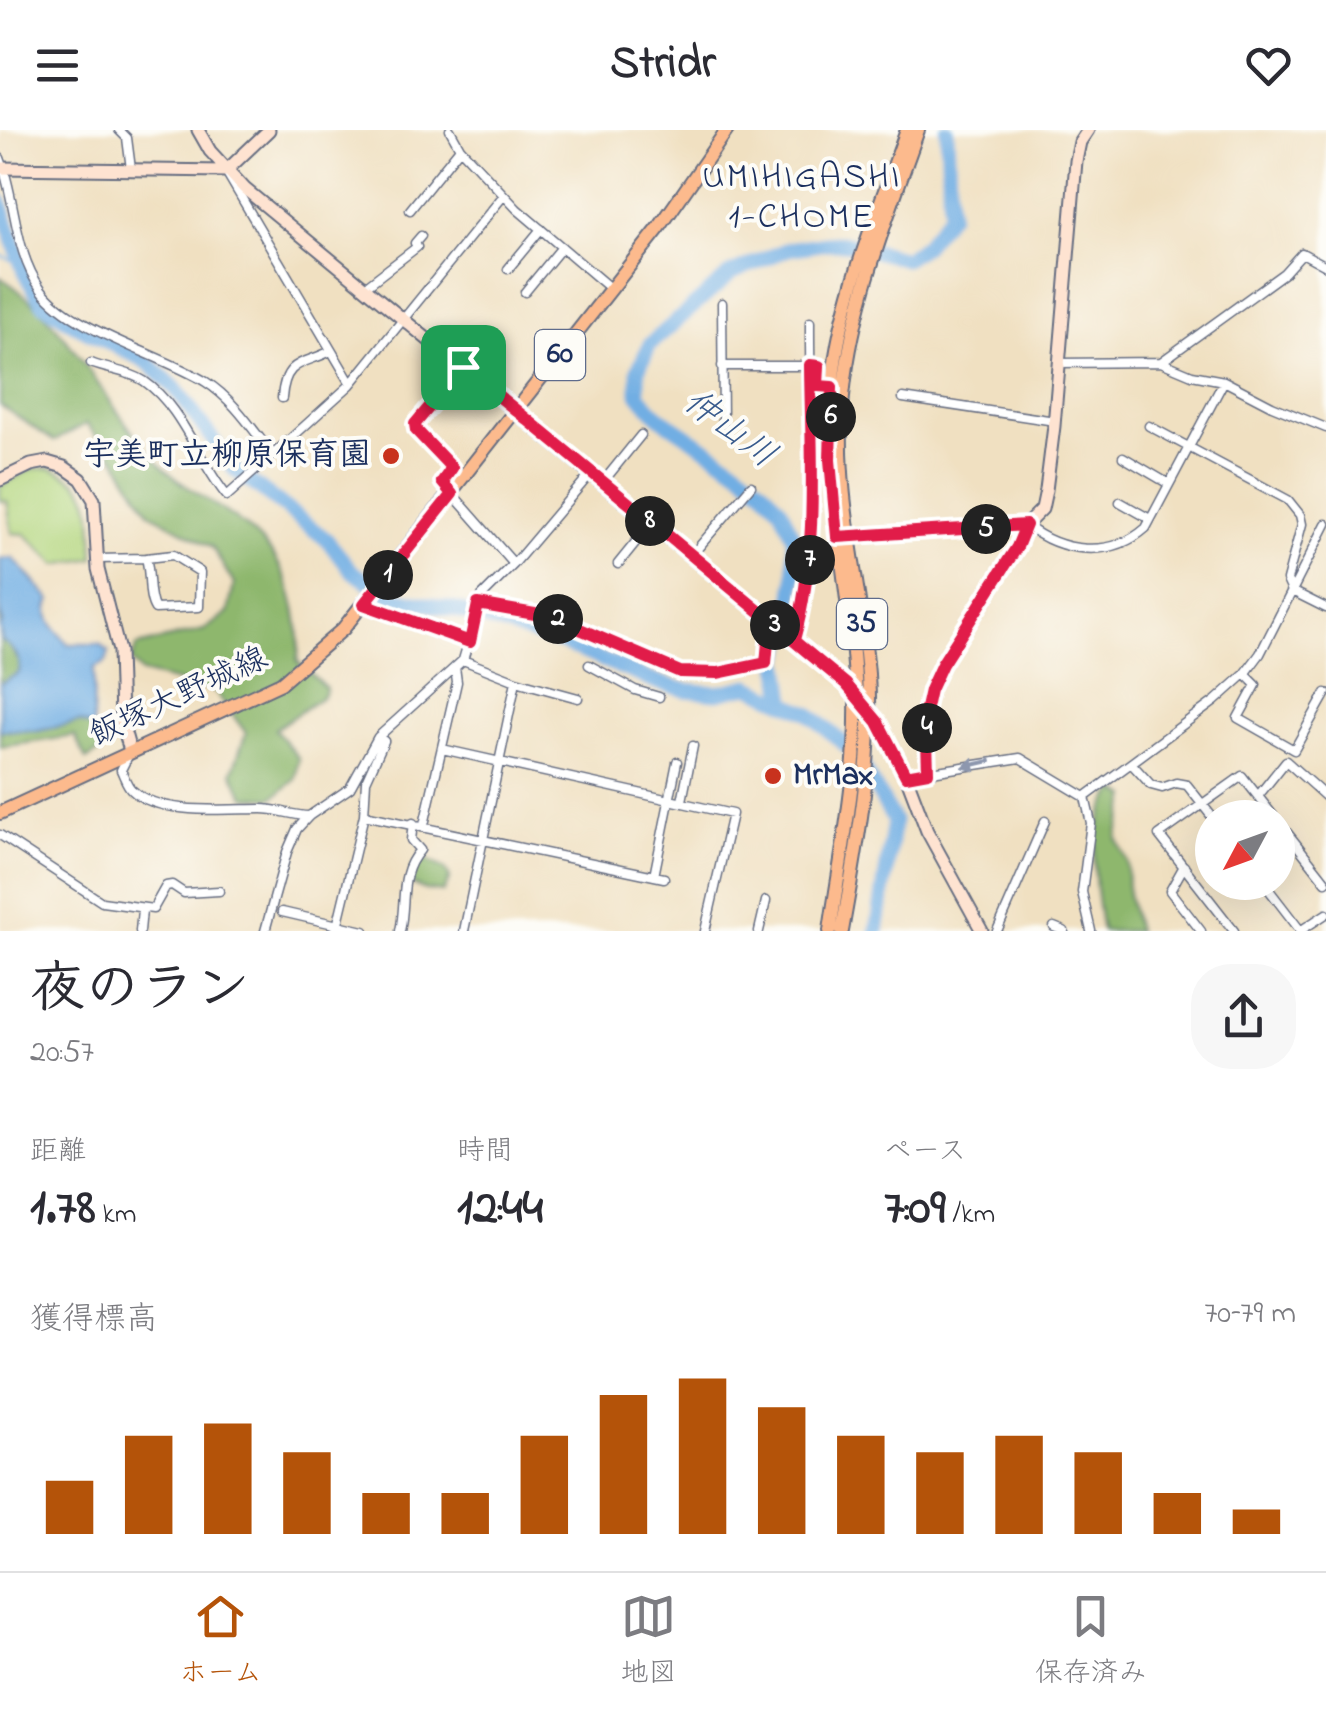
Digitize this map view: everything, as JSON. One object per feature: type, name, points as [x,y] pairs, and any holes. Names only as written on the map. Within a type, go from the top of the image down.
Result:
[{"type":"main road","name":"飯塚大野城線","points":[[0,812],[281,683],[343,629],[659,228],[727,130]]},
{"type":"main road","name":"35","points":[[830,931],[856,737],[854,656],[843,537],[842,410],[867,261],[907,130]]},
{"type":"main road","name":"35","points":[[875,235],[918,130]]},
{"type":"main road","name":"35","points":[[842,931],[864,800],[868,712],[861,610],[830,460],[832,387],[848,302],[867,261]]},
{"type":"street","points":[[119,130],[127,138],[131,169]]},
{"type":"street","points":[[198,130],[350,382]]},
{"type":"street","points":[[226,171],[269,130]]},
{"type":"street","points":[[450,130],[460,148],[504,194],[611,289]]},
{"type":"street","points":[[928,772],[926,708],[930,690],[942,664],[1017,547],[1026,525],[1042,509],[1055,421],[1076,161],[1080,142],[1088,130]]},
{"type":"street","points":[[410,210],[460,148]]},
{"type":"street","points":[[273,455],[240,414],[204,381],[78,320],[49,299],[34,277],[1,165],[226,171],[830,668],[878,722],[906,776],[927,831],[982,931]]},
{"type":"street","points":[[91,363],[140,378],[156,390],[209,474],[228,496],[350,386],[504,194]]},
{"type":"street","points":[[508,269],[541,229]]},
{"type":"street","points":[[365,287],[399,264],[417,247],[415,243],[421,236]]},
{"type":"street","points":[[525,292],[562,247]]},
{"type":"street","points":[[1161,362],[1284,272],[1302,253],[1326,266]]},
{"type":"street","points":[[722,303],[724,424]]},
{"type":"street","points":[[794,640],[804,606],[812,542],[810,322]]},
{"type":"street","points":[[282,398],[283,384],[291,369],[332,351]]},
{"type":"street","points":[[1059,362],[1161,362],[1192,375],[1224,381],[1326,428]]},
{"type":"street","points":[[722,366],[819,366],[818,386],[832,387]]},
{"type":"street","points":[[463,367],[415,424],[416,430],[452,468],[442,482],[514,564]]},
{"type":"street","points":[[843,537],[1026,525],[1039,536],[1072,548],[1096,550],[1137,536],[1150,520],[1224,381]]},
{"type":"street","points":[[903,398],[1055,421]]},
{"type":"street","points":[[1149,426],[1288,500],[1300,515],[1301,534],[1287,580],[1292,591],[1326,608]]},
{"type":"street","points":[[604,482],[641,436]]},
{"type":"street","points":[[1124,457],[1170,484]]},
{"type":"street","points":[[0,480],[47,462],[64,467],[81,479],[94,500],[98,559],[119,651],[122,720],[130,751],[122,770],[131,790],[156,803],[205,810],[267,809],[309,816]]},
{"type":"street","points":[[265,931],[297,829],[350,788],[378,737],[464,660],[482,596],[592,472]]},
{"type":"street","points":[[692,555],[750,486]]},
{"type":"street","points":[[1120,502],[1150,520]]},
{"type":"street","points":[[618,564],[652,522]]},
{"type":"street","points":[[1085,797],[1216,702],[1244,674],[1260,654],[1326,524]]},
{"type":"street","points":[[98,559],[173,555],[200,572],[198,607],[155,609],[150,602],[151,576],[146,558]]},
{"type":"street","points":[[367,601],[471,640]]},
{"type":"street","points":[[478,605],[552,617],[647,660],[696,674],[762,666],[768,660],[772,622]]},
{"type":"street","points":[[464,660],[516,681],[578,698]]},
{"type":"street","points":[[589,665],[635,690],[660,697]]},
{"type":"street","points":[[424,825],[456,682],[455,667]]},
{"type":"street","points":[[1244,674],[1256,685],[1238,718],[1294,750],[1326,694]]},
{"type":"street","points":[[464,931],[516,681]]},
{"type":"street","points":[[1313,716],[1326,723]]},
{"type":"street","points":[[337,928],[364,815],[366,780],[384,741],[378,737]]},
{"type":"street","points":[[682,802],[693,746]]},
{"type":"street","points":[[442,749],[732,814],[705,931]]},
{"type":"street","points":[[906,776],[1020,758],[1085,797],[1091,823],[1082,892],[1090,931]]},
{"type":"street","points":[[1258,796],[1286,761],[1326,797]]},
{"type":"street","points":[[364,815],[659,877],[677,762]]},
{"type":"street","points":[[1131,762],[1152,784],[1162,788],[1176,782],[1187,785],[1199,800]]},
{"type":"street","points":[[1204,800],[1242,776],[1261,800]]},
{"type":"street","points":[[1195,807],[1159,834],[1234,931]]},
{"type":"street","points":[[996,931],[1045,821]]},
{"type":"street","points":[[400,931],[406,906],[406,870],[420,850],[411,840],[413,823]]},
{"type":"street","points":[[0,835],[102,902],[142,910],[156,908],[166,886],[172,885],[184,893],[219,891]]},
{"type":"street","points":[[1295,843],[1326,882]]},
{"type":"street","points":[[1184,866],[1170,891],[1201,931]]},
{"type":"street","points":[[759,931],[766,900]]},
{"type":"street","points":[[1277,900],[1300,931],[1326,914]]},
{"type":"street","points":[[140,931],[142,910]]},
{"type":"street","points":[[282,912],[337,928],[364,931]]},
{"type":"street","points":[[1054,927],[1064,931]]},
{"type":"green space","points":[[0,277],[25,295],[66,339],[158,462],[249,530],[281,569],[297,622],[297,661],[326,688],[323,696],[275,729],[299,759],[295,780],[273,798],[245,797],[232,773],[246,733],[215,691],[141,673],[131,661],[137,646],[204,630],[228,613],[234,584],[212,547],[150,513],[115,458],[86,424],[54,441],[0,405]]},
{"type":"green space","points":[[49,468],[77,483],[89,502],[94,558],[57,565],[25,534],[12,533],[7,501],[0,501],[0,486],[32,469]]},
{"type":"green space","points":[[0,613],[2,641],[21,664],[19,673],[0,684]]},
{"type":"green space","points":[[79,722],[93,727],[110,741],[86,760],[75,736],[0,747],[0,730],[38,731]]},
{"type":"green space","points":[[1115,790],[1128,796],[1117,838],[1127,862],[1128,894],[1137,931],[1102,931],[1099,913],[1096,841]]},
{"type":"green space","points":[[425,859],[445,869],[450,878],[443,892],[410,883],[412,867]]},
{"type":"water","points":[[13,558],[51,600],[49,618],[68,644],[100,644],[109,652],[106,662],[94,668],[93,727],[79,722],[38,731],[0,730],[0,684],[19,673],[20,668],[16,654],[2,641],[0,628],[0,559]]},
{"type":"waterway","name":"仲山川","points":[[785,700],[779,658],[795,579],[794,538],[781,509],[764,490],[659,417],[638,394],[638,370],[650,344],[732,273],[788,249],[826,243],[845,243],[905,259],[924,246],[950,214],[947,130]]},
{"type":"waterway","points":[[0,201],[24,272],[43,304],[147,362],[175,388],[235,470],[326,539],[352,571],[391,597],[457,610],[562,643],[653,681],[685,690],[717,693],[749,686],[808,713],[856,754],[894,821],[877,931]]},
{"type":"waterway","points":[[0,255],[21,264]]},
{"type":"place","name":"宇美町立柳原保育園","points":[[391,456]]},
{"type":"place","name":"MrMax","points":[[773,776]]},
{"type":"district","name":"UMIHIGASHI 1-CHOME","points":[[802,198]]},
{"type":"route","points":[[810,365],[819,366],[818,386],[832,387],[830,460],[837,537],[1026,525],[1017,547],[942,664],[930,690],[926,708],[928,772],[906,776],[878,722],[846,684],[770,621],[769,656],[762,666],[696,674],[680,672],[552,617],[478,604],[470,642],[364,604],[452,494],[442,482],[452,468],[416,430],[415,424],[463,367],[794,640],[804,606],[812,542],[810,365]]}]
